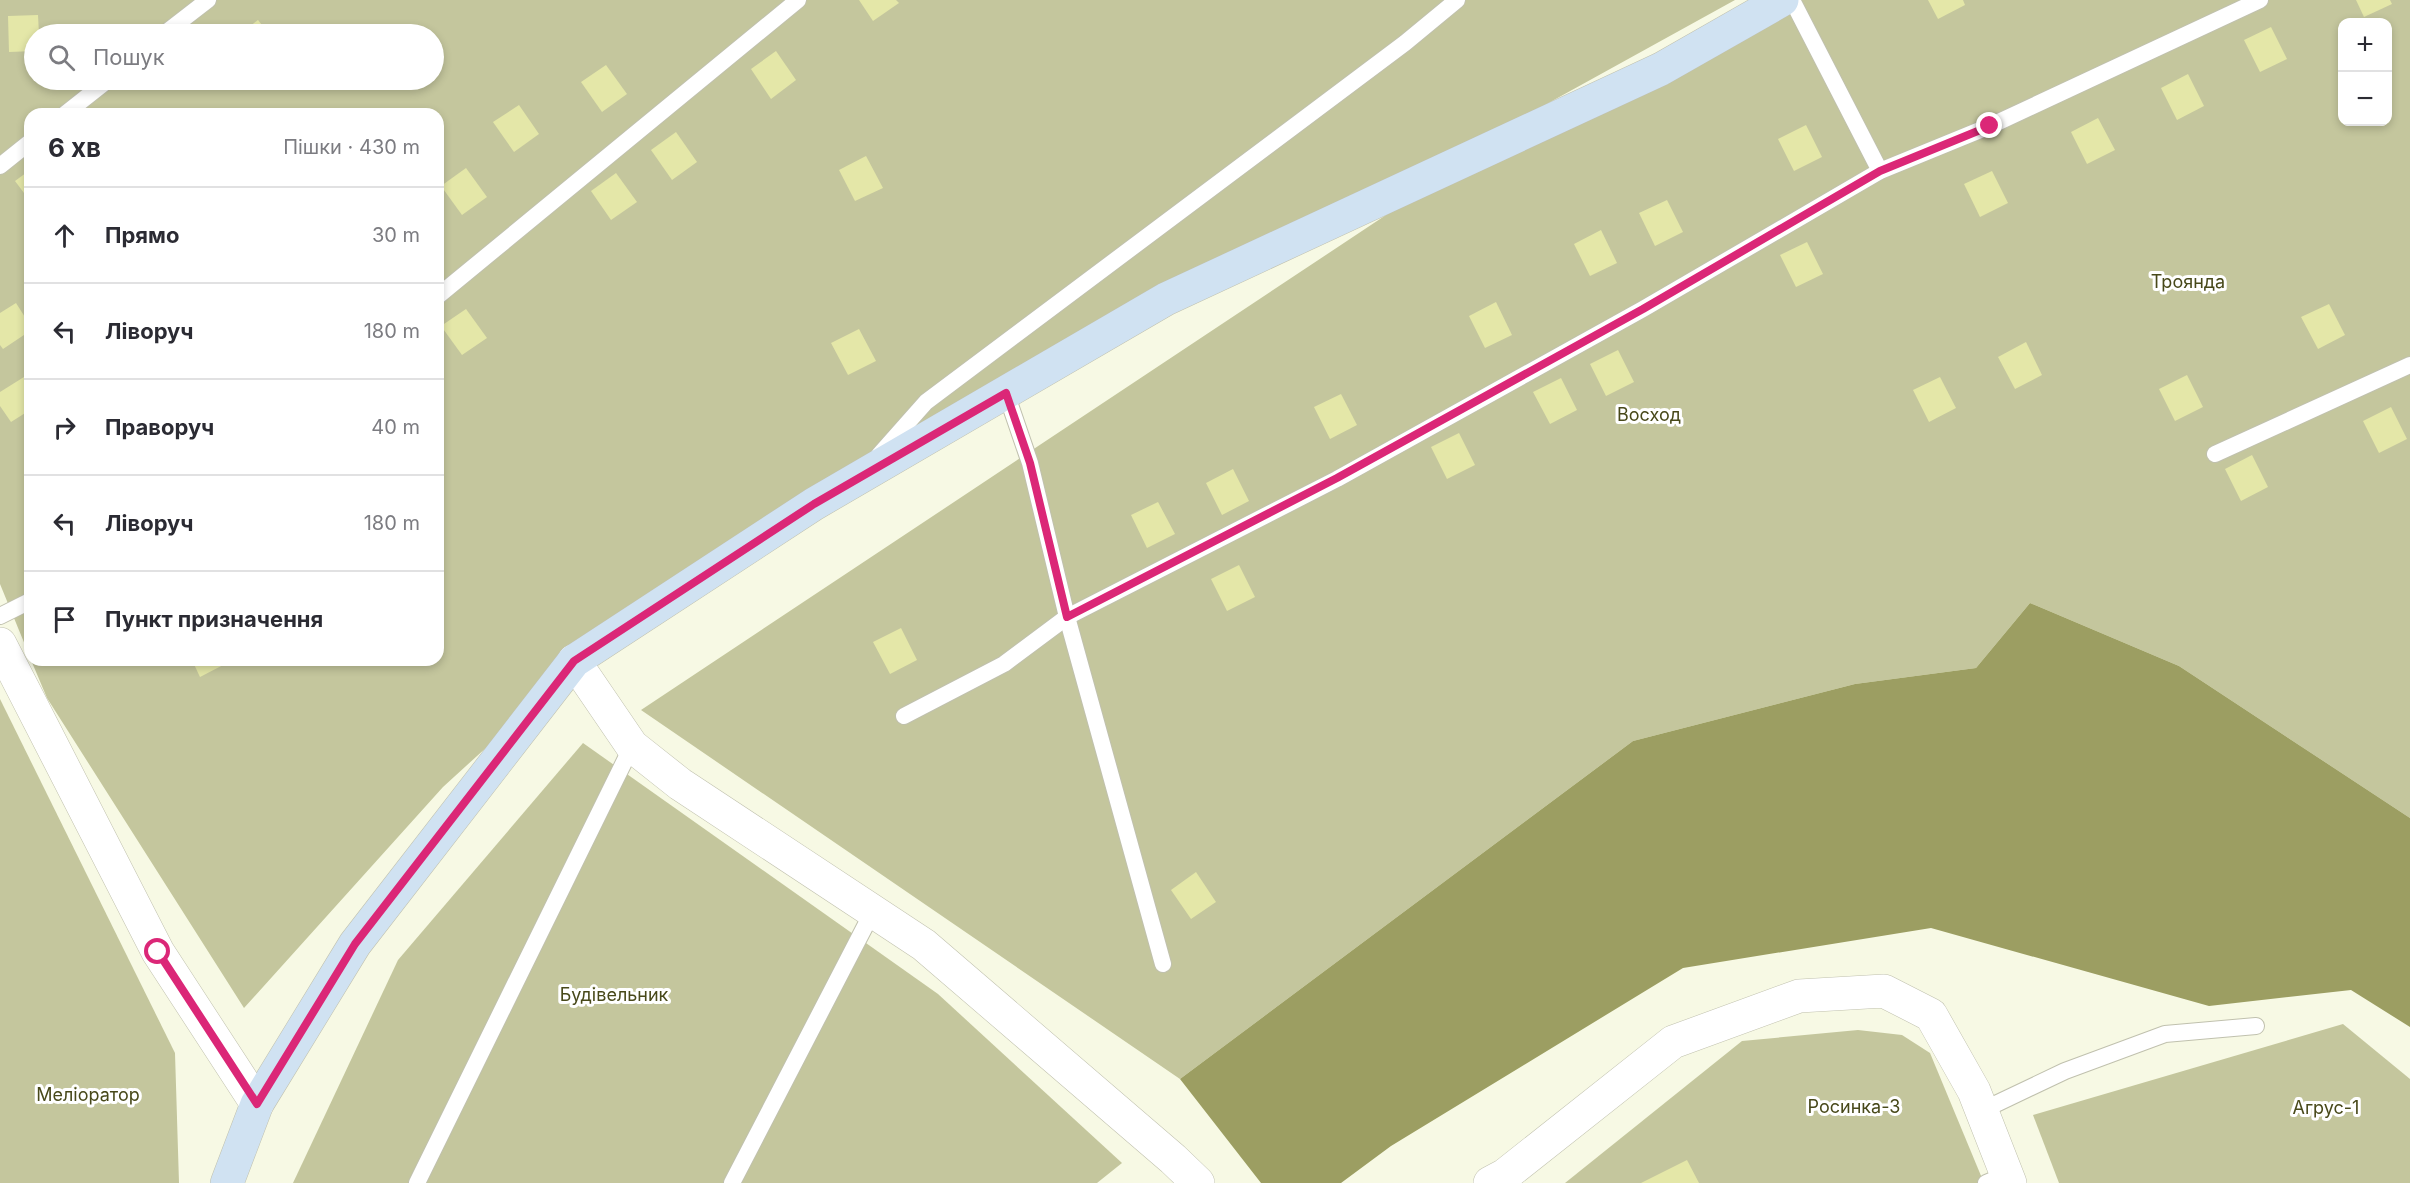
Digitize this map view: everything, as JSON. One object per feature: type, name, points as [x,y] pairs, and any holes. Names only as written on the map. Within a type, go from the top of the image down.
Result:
[{"type":"street","points":[[227,1183],[257,1104],[355,944],[574,661],[814,504],[1166,299],[1661,69],[1782,0]]},
{"type":"street","points":[[0,644],[158,952],[257,1104]]},
{"type":"street","points":[[574,661],[632,746],[680,783],[924,945],[1198,1183]]},
{"type":"street","points":[[1490,1183],[1505,1175],[1673,1042],[1799,996],[1884,991],[1931,1015],[1974,1091],[1982,1111],[2001,1180]]},
{"type":"lane","points":[[177,24],[208,0]]},
{"type":"lane","points":[[444,291],[798,0]]},
{"type":"lane","points":[[814,504],[873,462],[926,402],[1406,43],[1457,0]]},
{"type":"lane","points":[[1792,0],[1880,171]]},
{"type":"lane","points":[[904,716],[1004,664],[1067,617],[1347,473],[1643,309],[1880,171],[1990,126],[2260,0]]},
{"type":"lane","points":[[73,108],[95,90]]},
{"type":"lane","points":[[0,166],[24,147]]},
{"type":"lane","points":[[2215,453],[2410,365]]},
{"type":"lane","points":[[1006,393],[1030,463],[1067,617],[1163,964]]},
{"type":"lane","points":[[0,616],[24,604]]},
{"type":"lane","points":[[417,1183],[632,746]]},
{"type":"lane","points":[[732,1183],[873,911]]},
{"type":"lane","points":[[1982,1111],[2066,1071],[2165,1034],[2256,1026]]},
{"type":"green space","points":[[0,0],[1735,0],[648,600],[443,787],[244,1008],[47,698],[34,666],[444,666],[444,108],[24,108],[24,642],[0,584]]},
{"type":"green space","name":"Восход","points":[[1758,0],[2410,0],[2410,818],[2179,666],[2030,603],[1976,668],[1855,684],[1633,741],[1180,1079],[641,710],[1520,126]]},
{"type":"green space","name":"Меліоратор","points":[[0,699],[175,1053],[179,1183],[0,1183]]},
{"type":"green space","name":"Будівельник","points":[[583,743],[938,994],[1122,1163],[1097,1183],[293,1183],[398,960]]},
{"type":"green space","name":"Агрус-1","points":[[2343,1024],[2410,1079],[2410,1183],[2059,1183],[2033,1115]]},
{"type":"green space","name":"Росинка-3","points":[[1858,1030],[1902,1035],[1930,1053],[1984,1183],[1565,1183],[1742,1041]]},
{"type":"shaded area","points":[[2030,603],[2179,666],[2410,818],[2410,1027],[2351,990],[2209,1006],[1931,928],[1683,968],[1391,1146],[1341,1183],[1261,1183],[1180,1079],[1633,741],[1855,684],[1976,668]]},
{"type":"building","points":[[859,0],[896,0],[899,3],[873,21]]},
{"type":"building","points":[[1928,0],[1963,0],[1965,5],[1938,19]]},
{"type":"building","points":[[2356,0],[2390,0],[2392,4],[2364,17]]},
{"type":"building","points":[[38,15],[38,24],[24,24],[24,51],[9,52],[8,16]]},
{"type":"building","points":[[2271,27],[2287,59],[2260,72],[2244,40]]},
{"type":"building","points":[[776,51],[796,80],[771,99],[751,69]]},
{"type":"building","points":[[606,65],[627,94],[602,112],[581,82]]},
{"type":"building","points":[[2188,74],[2204,106],[2177,120],[2161,88]]},
{"type":"building","points":[[519,105],[539,134],[514,152],[493,122]]},
{"type":"building","points":[[2098,118],[2115,150],[2087,164],[2071,132]]},
{"type":"building","points":[[1806,125],[1822,157],[1794,171],[1778,139]]},
{"type":"building","points":[[676,132],[697,162],[672,180],[651,150]]},
{"type":"building","points":[[866,156],[883,188],[855,201],[839,170]]},
{"type":"building","points":[[466,168],[487,197],[462,215],[444,190],[444,184]]},
{"type":"building","points":[[1992,171],[2008,203],[1980,217],[1964,184]]},
{"type":"building","points":[[616,173],[637,202],[611,220],[591,191]]},
{"type":"building","points":[[24,174],[24,193],[15,181]]},
{"type":"building","points":[[1667,200],[1683,232],[1655,246],[1639,213]]},
{"type":"building","points":[[1601,230],[1617,263],[1590,276],[1574,244]]},
{"type":"building","points":[[1807,242],[1823,274],[1796,287],[1780,255]]},
{"type":"building","points":[[1496,302],[1512,335],[1485,348],[1469,316]]},
{"type":"building","points":[[16,303],[24,316],[24,335],[3,349],[0,345],[0,313]]},
{"type":"building","points":[[2329,304],[2345,335],[2318,349],[2301,317]]},
{"type":"building","points":[[466,309],[487,338],[462,355],[444,330],[444,324]]},
{"type":"building","points":[[859,329],[876,361],[848,375],[831,343]]},
{"type":"building","points":[[2026,342],[2042,375],[2015,389],[1998,357]]},
{"type":"building","points":[[1618,350],[1634,382],[1606,396],[1590,364]]},
{"type":"building","points":[[2187,375],[2203,407],[2175,421],[2159,389]]},
{"type":"building","points":[[24,377],[24,414],[11,422],[0,406],[0,392]]},
{"type":"building","points":[[1940,377],[1956,408],[1929,422],[1913,390]]},
{"type":"building","points":[[1561,378],[1577,410],[1550,424],[1533,392]]},
{"type":"building","points":[[1341,394],[1357,425],[1330,439],[1314,407]]},
{"type":"building","points":[[2391,407],[2407,439],[2379,453],[2363,421]]},
{"type":"building","points":[[1459,433],[1475,465],[1447,479],[1431,447]]},
{"type":"building","points":[[2252,455],[2268,487],[2241,501],[2225,469]]},
{"type":"building","points":[[1233,469],[1249,501],[1222,515],[1206,483]]},
{"type":"building","points":[[1158,502],[1175,534],[1147,548],[1131,515]]},
{"type":"building","points":[[1239,565],[1255,597],[1227,611],[1211,579]]},
{"type":"building","points":[[901,628],[917,660],[890,674],[873,642]]},
{"type":"building","points":[[195,666],[221,666],[200,677]]},
{"type":"building","points":[[1196,872],[1216,902],[1191,919],[1171,890]]},
{"type":"building","points":[[1687,1160],[1699,1183],[1641,1183]]},
{"type":"route","points":[[158,952],[257,1104],[355,944],[574,661],[814,504],[1006,393],[1030,463],[1067,617],[1337,478],[1643,309],[1880,171],[1990,126]]},
{"type":"park label","name":"Троянда","points":[[2188,282]]}]
